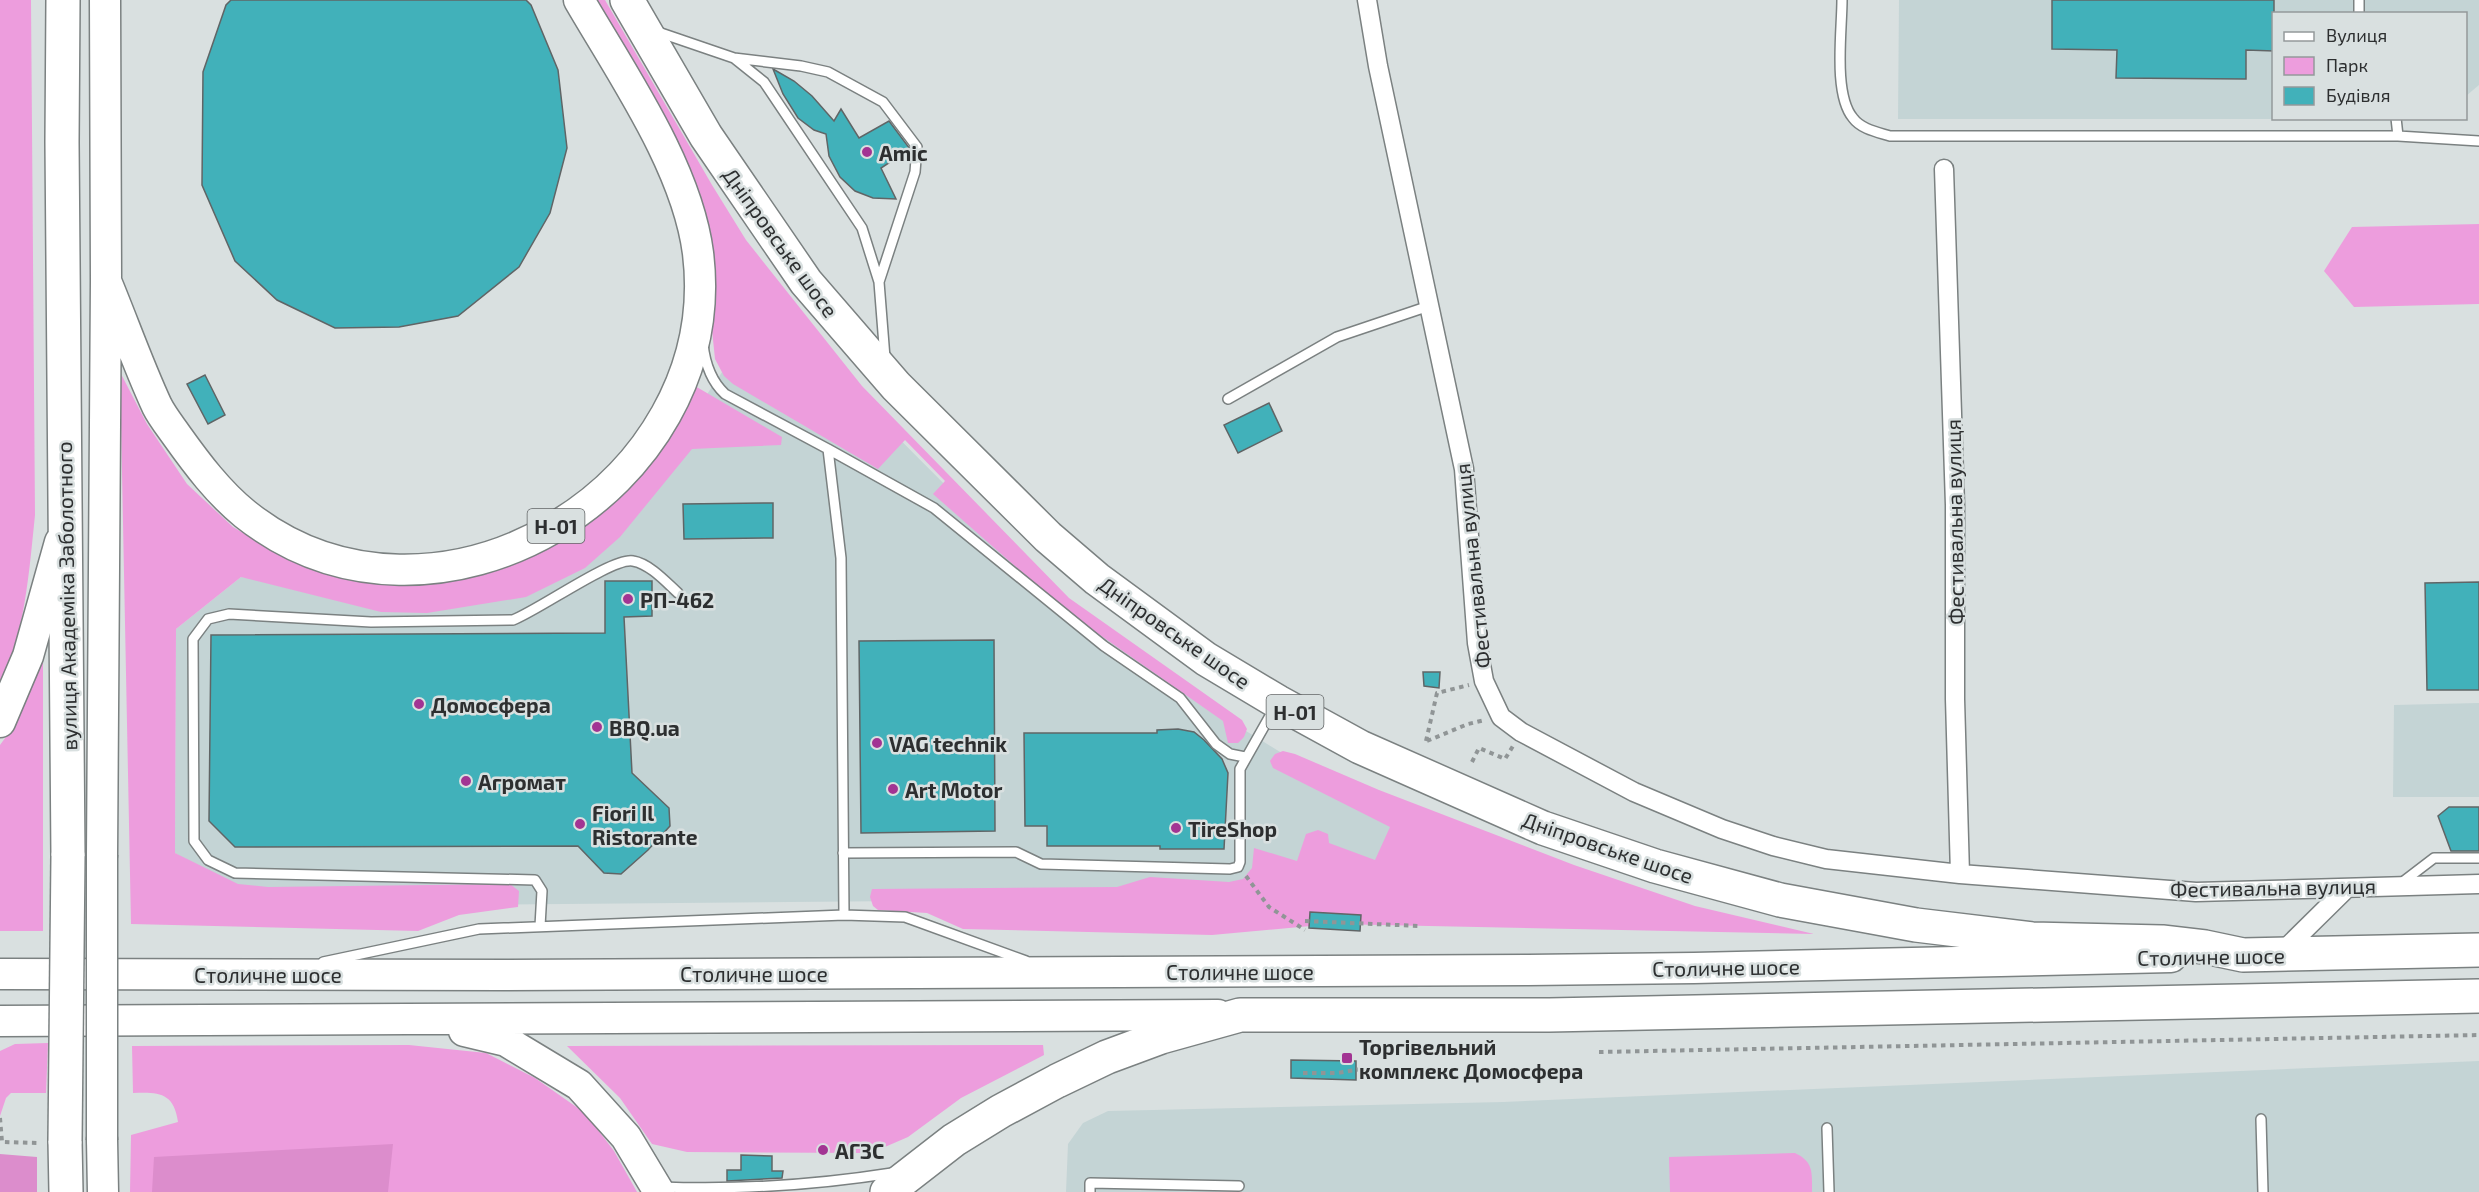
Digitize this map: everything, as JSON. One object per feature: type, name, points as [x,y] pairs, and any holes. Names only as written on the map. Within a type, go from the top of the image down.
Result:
[{"type":"highway","name":"вулиця Академіка Заболотного","points":[[63,0],[62,142],[68,856],[55,1142],[66,1192]]},
{"type":"highway","name":"Дніпровське шосе","points":[[634,13],[706,136],[806,282],[886,375],[1048,537],[1098,579],[1206,659],[1278,702],[1360,747],[1543,828],[1655,867],[1780,900],[1916,925],[2032,939],[2162,942],[2205,947],[2243,955]]},
{"type":"highway","name":"Столичне шосе","points":[[2243,955],[2479,951]]},
{"type":"highway","name":"Столичне шосе","points":[[1240,1015],[1549,1015],[2479,996]]},
{"type":"highway","points":[[887,1192],[954,1140],[1067,1076],[1161,1036],[1240,1015]]},
{"type":"main road","points":[[54,0],[62,142]]},
{"type":"main road","name":"вулиця Академіка Заболотного","points":[[103,1192],[105,0]]},
{"type":"main road","name":"Н-01","points":[[106,281],[158,408],[204,474],[244,513],[291,545],[333,561],[391,570],[433,569],[492,556],[544,535],[601,494],[626,470],[665,419],[683,377],[692,348],[698,310],[698,252],[684,198],[671,165],[579,0]]},
{"type":"main road","points":[[0,722],[28,656],[66,519]]},
{"type":"main road","name":"Столичне шосе","points":[[0,974],[507,975],[1706,968],[2243,955]]},
{"type":"main road","name":"Столичне шосе","points":[[3,1023],[925,1015],[1240,1015]]},
{"type":"main road","points":[[421,1020],[506,1041],[579,1085],[626,1137],[658,1189]]},
{"type":"street","name":"Фестивальна вулиця","points":[[1367,0],[1378,66],[1464,469],[1477,643],[1484,681],[1501,717],[1521,732],[1634,792],[1753,839],[1826,859],[1960,874],[2196,892],[2479,884]]},
{"type":"street","name":"Фестивальна вулиця","points":[[1944,169],[1955,505],[1955,699],[1960,874]]},
{"type":"street","points":[[2279,954],[2347,888]]},
{"type":"lane","points":[[1842,0],[1844,103],[1853,119],[1867,129],[1890,136],[2398,136],[2479,141]]},
{"type":"lane","points":[[634,13],[734,58],[764,82],[862,228],[879,282],[886,375]]},
{"type":"lane","points":[[734,58],[801,66],[828,72],[883,102],[916,147],[915,172],[879,282]]},
{"type":"lane","points":[[2396,120],[2398,136]]},
{"type":"lane","points":[[1228,399],[1337,337],[1430,306]]},
{"type":"lane","points":[[698,310],[706,362],[718,388],[725,394],[934,508],[1104,646],[1180,698],[1216,744],[1230,754],[1245,757]]},
{"type":"lane","points":[[828,449],[841,558],[844,915]]},
{"type":"lane","points":[[540,926],[542,891],[536,880],[235,873],[208,860],[194,841],[193,639],[208,619],[229,614],[371,622],[513,620],[531,613],[612,565],[632,561],[648,568],[678,593]]},
{"type":"lane","points":[[843,853],[1016,852],[1041,864],[1230,869],[1238,867],[1240,862],[1240,769],[1278,702]]},
{"type":"lane","points":[[2398,885],[2434,858],[2479,858]]},
{"type":"lane","points":[[274,973],[479,929],[844,915],[905,917],[1054,972]]},
{"type":"lane","points":[[2261,1119],[2263,1192]]},
{"type":"lane","points":[[1827,1128],[1828,1192]]},
{"type":"lane","points":[[658,1189],[831,1183],[915,1169]]},
{"type":"lane","points":[[824,1192],[831,1183]]},
{"type":"lane","points":[[1090,1192],[1090,1183],[1239,1186]]},
{"type":"path","points":[[1458,688],[1437,693],[1426,741],[1468,724],[1501,717]]},
{"type":"path","points":[[1472,762],[1479,748],[1505,759]]},
{"type":"path","points":[[1238,867],[1269,907],[1305,930]]},
{"type":"path","points":[[1305,921],[1420,927]]},
{"type":"path","points":[[1599,1052],[2479,1035]]},
{"type":"path","points":[[1303,1073],[1338,1073],[1361,1069]]},
{"type":"path","points":[[0,1118],[2,1142],[55,1142]]},
{"type":"shaded area","points":[[1899,0],[2479,0],[2479,85],[2467,95],[2467,12],[2272,12],[2272,119],[1898,119]]},
{"type":"shaded area","points":[[767,306],[988,528],[1077,609],[1233,723],[1399,825],[1377,916],[1137,899],[452,905],[239,893],[175,853],[176,629],[241,577],[403,600],[517,588],[635,500]]},
{"type":"shaded area","points":[[2479,703],[2479,797],[2393,797],[2394,705]]},
{"type":"shaded area","points":[[2479,1061],[2479,1192],[1066,1192],[1068,1144],[1083,1123],[1108,1111],[1503,1102]]},
{"type":"shaded area","points":[[393,1144],[388,1192],[152,1192],[154,1157]]},
{"type":"shaded area","points":[[0,1154],[37,1157],[37,1192],[0,1192]]},
{"type":"green space","points":[[0,0],[31,0],[35,515],[25,602],[15,645],[0,686]]},
{"type":"green space","points":[[593,0],[605,0],[746,240],[862,386],[1069,598],[1242,720],[1247,729],[1244,737],[1238,743],[1228,743],[1223,721],[1067,612],[933,494],[945,481],[905,440],[878,469],[733,384],[724,376],[715,359],[709,301]]},
{"type":"green space","points":[[2479,224],[2479,304],[2354,307],[2324,271],[2352,227]]},
{"type":"green space","points":[[120,372],[147,424],[187,484],[233,527],[286,558],[333,574],[386,583],[429,584],[495,568],[550,547],[610,505],[647,466],[695,386],[782,437],[781,445],[692,449],[620,537],[585,568],[526,597],[427,613],[381,612],[241,577],[176,629],[175,853],[238,884],[268,887],[510,884],[519,891],[518,907],[459,915],[418,931],[131,924]]},
{"type":"green space","points":[[43,658],[43,931],[0,931],[0,745],[11,730]]},
{"type":"green space","points":[[1283,751],[1574,865],[1695,906],[1814,934],[1332,924],[1212,935],[963,929],[927,913],[878,910],[873,906],[870,897],[872,889],[1117,887],[1150,877],[1229,882],[1243,879],[1252,868],[1254,848],[1297,861],[1306,834],[1318,830],[1328,834],[1329,843],[1375,860],[1390,827],[1273,768],[1270,761],[1275,754]]},
{"type":"green space","points":[[48,1043],[46,1093],[11,1093],[6,1098],[0,1116],[0,1051],[15,1044]]},
{"type":"green space","points":[[409,1045],[486,1053],[535,1078],[585,1113],[614,1151],[637,1192],[130,1192],[131,1135],[178,1122],[169,1099],[157,1094],[133,1093],[132,1046]]},
{"type":"green space","points":[[1043,1045],[1044,1055],[961,1098],[908,1137],[871,1153],[687,1152],[652,1144],[620,1098],[567,1046]]},
{"type":"green space","points":[[1795,1153],[1809,1164],[1812,1174],[1812,1192],[1670,1192],[1669,1157]]},
{"type":"building","points":[[231,0],[526,0],[531,5],[558,70],[567,148],[550,213],[519,267],[458,316],[399,327],[335,328],[277,300],[235,261],[202,185],[203,72],[226,5]]},
{"type":"building","points":[[2052,0],[2274,0],[2272,51],[2246,50],[2246,79],[2116,78],[2117,50],[2052,49]]},
{"type":"building","name":"Amic","points":[[773,69],[794,81],[812,96],[834,121],[841,109],[859,138],[889,121],[910,149],[881,168],[896,199],[873,198],[855,191],[840,177],[829,156],[826,134],[814,130],[798,118],[783,94]]},
{"type":"building","points":[[205,375],[225,415],[208,424],[187,384]]},
{"type":"building","points":[[1269,403],[1282,431],[1238,453],[1224,425]]},
{"type":"building","points":[[773,503],[773,538],[684,539],[683,504]]},
{"type":"building","name":"Домосфера","points":[[605,581],[652,581],[652,616],[624,617],[632,773],[669,808],[670,826],[621,874],[604,873],[578,846],[235,847],[209,821],[211,635],[605,633]]},
{"type":"building","points":[[2479,582],[2479,690],[2427,690],[2425,583]]},
{"type":"building","points":[[994,640],[995,831],[861,833],[859,641]]},
{"type":"building","points":[[1423,672],[1440,672],[1439,688],[1424,686]]},
{"type":"building","points":[[1178,729],[1194,732],[1204,740],[1222,759],[1228,773],[1224,849],[1160,849],[1160,846],[1047,846],[1047,826],[1025,826],[1024,733],[1157,733],[1157,730]]},
{"type":"building","points":[[2449,807],[2479,807],[2479,851],[2451,851],[2438,816]]},
{"type":"building","points":[[1310,912],[1361,915],[1360,931],[1309,928]]},
{"type":"building","points":[[1291,1060],[1356,1061],[1356,1080],[1291,1078]]},
{"type":"building","points":[[741,1155],[772,1156],[772,1171],[783,1171],[782,1178],[727,1181],[727,1170],[741,1170]]},
{"type":"place","name":"Amic","points":[[867,152]]},
{"type":"place","name":"РП-462","points":[[628,599]]},
{"type":"place","name":"Домосфера","points":[[419,704]]},
{"type":"place","name":"BBQ.ua","points":[[597,727]]},
{"type":"place","name":"VAG technik","points":[[877,743]]},
{"type":"place","name":"Агромат","points":[[466,781]]},
{"type":"place","name":"Art Motor","points":[[893,789]]},
{"type":"place","name":"Fiori Il Ristorante","points":[[580,824]]},
{"type":"place","name":"TireShop","points":[[1176,828]]},
{"type":"place","name":"Торгівельний комплекс Домосфера","points":[[1347,1058]]},
{"type":"place","name":"АГЗС","points":[[823,1150]]}]
